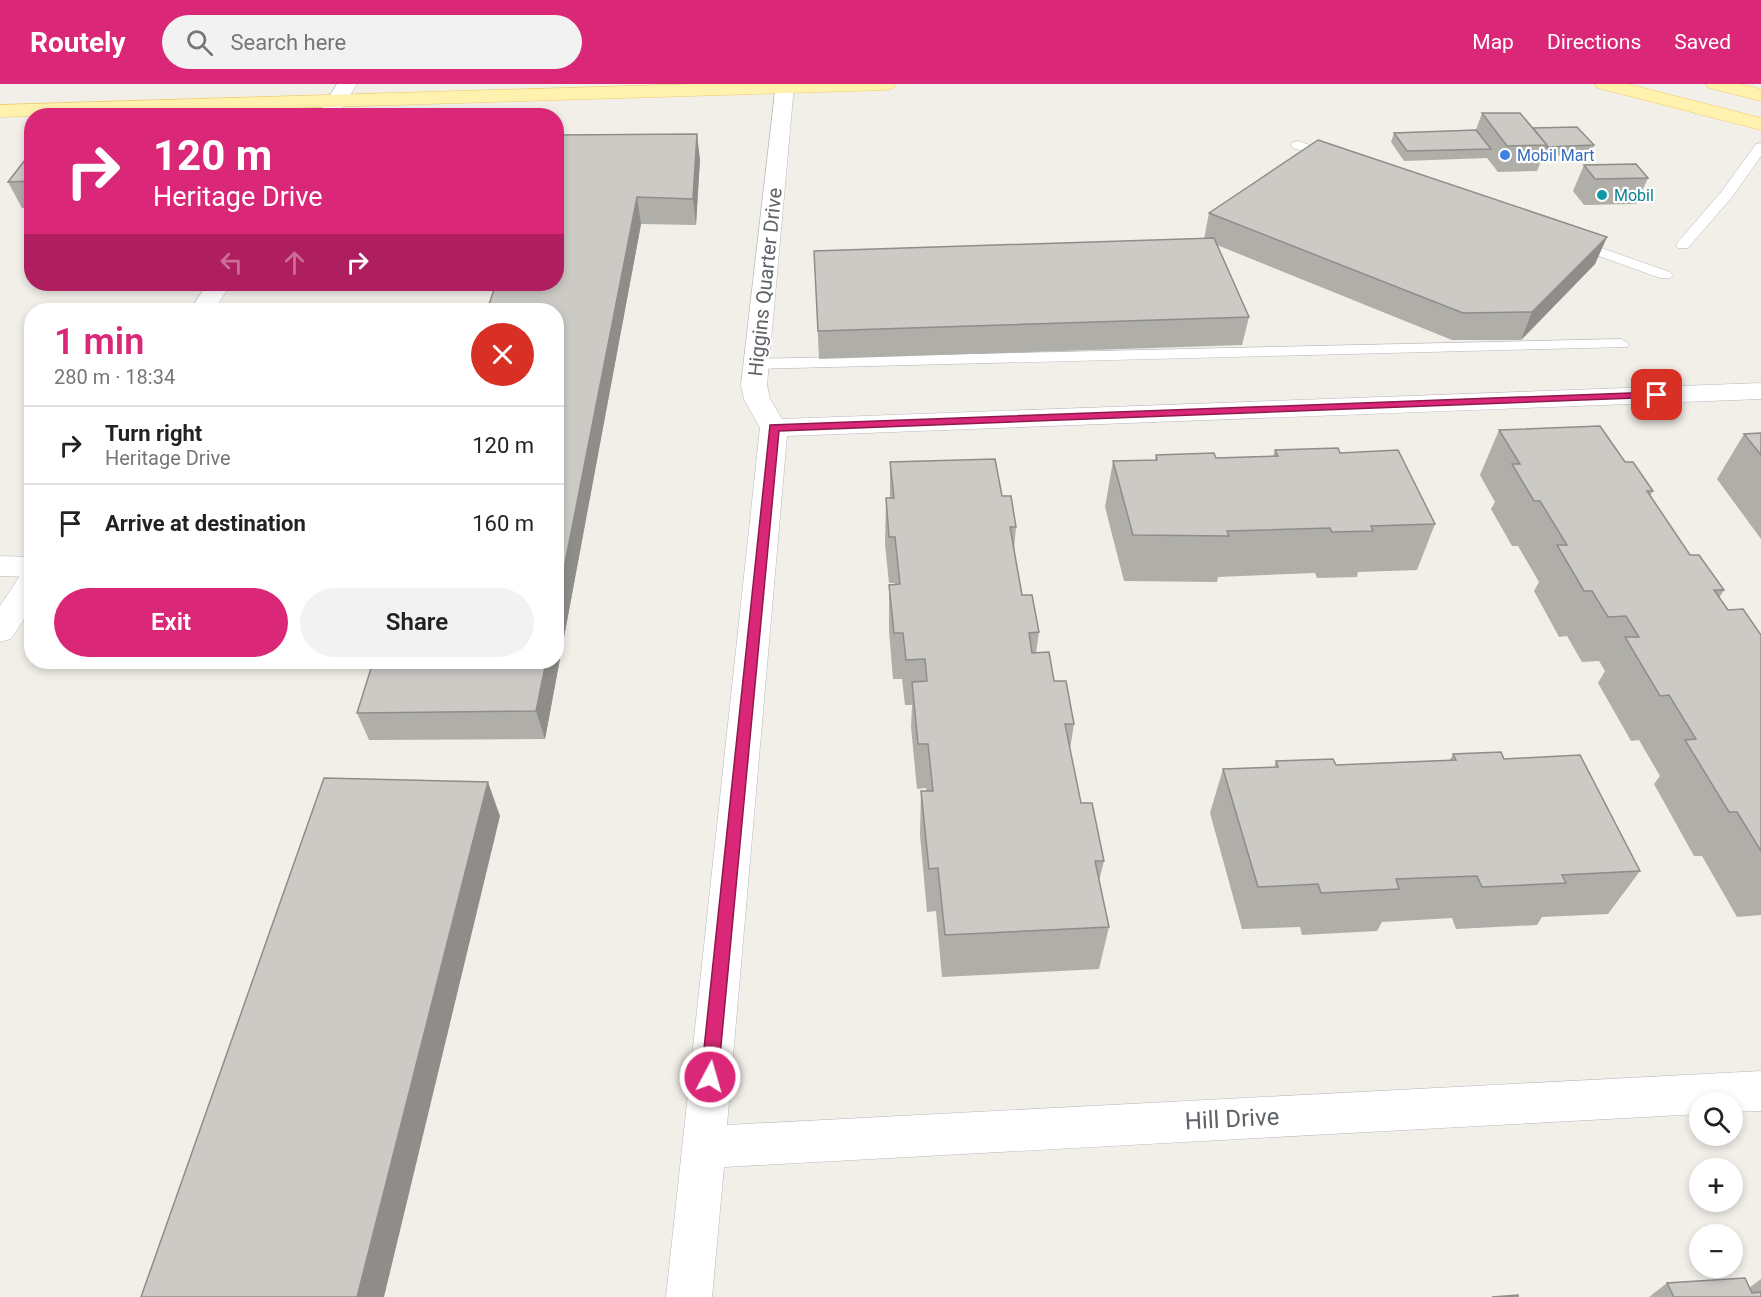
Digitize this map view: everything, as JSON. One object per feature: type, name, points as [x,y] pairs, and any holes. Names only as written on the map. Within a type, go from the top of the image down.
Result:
[{"type":"main road","points":[[92,108],[885,84]]},
{"type":"main road","points":[[1605,84],[1761,123]]},
{"type":"main road","points":[[1716,84],[1761,95]]},
{"type":"main road","points":[[0,111],[24,110]]},
{"type":"street","name":"Higgins Quarter Drive","points":[[774,428],[757,399],[754,385],[784,86]]},
{"type":"street","points":[[689,1297],[774,428],[1761,391]]},
{"type":"street","points":[[0,566],[24,567]]},
{"type":"street","points":[[0,632],[24,594]]},
{"type":"street","name":"Hill Drive","points":[[703,1147],[1761,1090]]},
{"type":"lane","points":[[1298,145],[1343,161]]},
{"type":"lane","points":[[1683,245],[1727,194],[1761,147]]},
{"type":"lane","points":[[1554,235],[1665,275]]},
{"type":"lane","points":[[755,364],[1621,344]]},
{"type":"building","points":[[1482,113],[1520,113],[1547,145],[1507,146]]},
{"type":"building","points":[[1577,127],[1594,145],[1546,147],[1547,145],[1533,128]]},
{"type":"building","points":[[1476,130],[1491,149],[1407,151],[1394,133]]},
{"type":"building","points":[[697,134],[693,199],[637,197],[564,568],[564,303],[489,303],[494,291],[564,291],[564,135]]},
{"type":"building","points":[[1318,140],[1607,237],[1532,312],[1463,313],[1209,213]]},
{"type":"building","points":[[24,161],[24,181],[8,182]]},
{"type":"building","points":[[1636,164],[1648,178],[1595,179],[1584,165]]},
{"type":"building","points":[[1214,238],[1249,317],[818,331],[814,251]]},
{"type":"building","points":[[1600,426],[1625,462],[1633,462],[1653,491],[1647,491],[1690,555],[1699,555],[1724,590],[1714,590],[1728,610],[1743,609],[1761,635],[1761,851],[1737,812],[1729,812],[1685,740],[1696,739],[1669,695],[1660,696],[1625,637],[1639,637],[1626,616],[1608,617],[1592,591],[1584,591],[1557,545],[1567,545],[1540,501],[1534,501],[1512,464],[1520,464],[1499,430]]},
{"type":"building","points":[[1761,433],[1761,455],[1744,434]]},
{"type":"building","points":[[1338,448],[1340,453],[1398,450],[1435,524],[1371,526],[1373,531],[1332,532],[1330,528],[1227,531],[1229,536],[1133,535],[1113,461],[1157,460],[1156,455],[1214,453],[1216,458],[1278,456],[1275,450]]},
{"type":"building","points":[[995,459],[1002,496],[1011,496],[1016,527],[1010,527],[1022,595],[1032,595],[1039,632],[1029,633],[1032,653],[1049,652],[1054,681],[1066,681],[1074,724],[1065,724],[1081,803],[1092,803],[1104,861],[1095,861],[1109,927],[945,935],[938,868],[929,869],[921,791],[933,791],[928,744],[918,744],[912,682],[927,681],[925,659],[906,660],[903,633],[894,633],[889,585],[900,584],[895,537],[889,537],[886,498],[894,498],[890,462]]},
{"type":"building","points":[[371,669],[545,669],[536,711],[357,713]]},
{"type":"building","points":[[1501,752],[1504,759],[1580,755],[1640,871],[1562,875],[1566,883],[1482,887],[1477,876],[1396,879],[1399,889],[1321,893],[1318,884],[1258,887],[1223,769],[1278,767],[1276,761],[1333,759],[1336,765],[1456,760],[1453,754]]},
{"type":"building","points":[[324,778],[488,782],[357,1297],[141,1297]]},
{"type":"building","points":[[1745,1278],[1752,1293],[1761,1292],[1761,1297],[1674,1297],[1667,1283]]},
{"type":"building","points":[[1518,1295],[1518,1297],[1492,1297]]},
{"type":"place","name":"Mobil Mart","points":[[1505,155]]},
{"type":"place","name":"Mobil","points":[[1602,195]]},
{"type":"route","points":[[710,1077],[774,428],[1657,395]]}]
